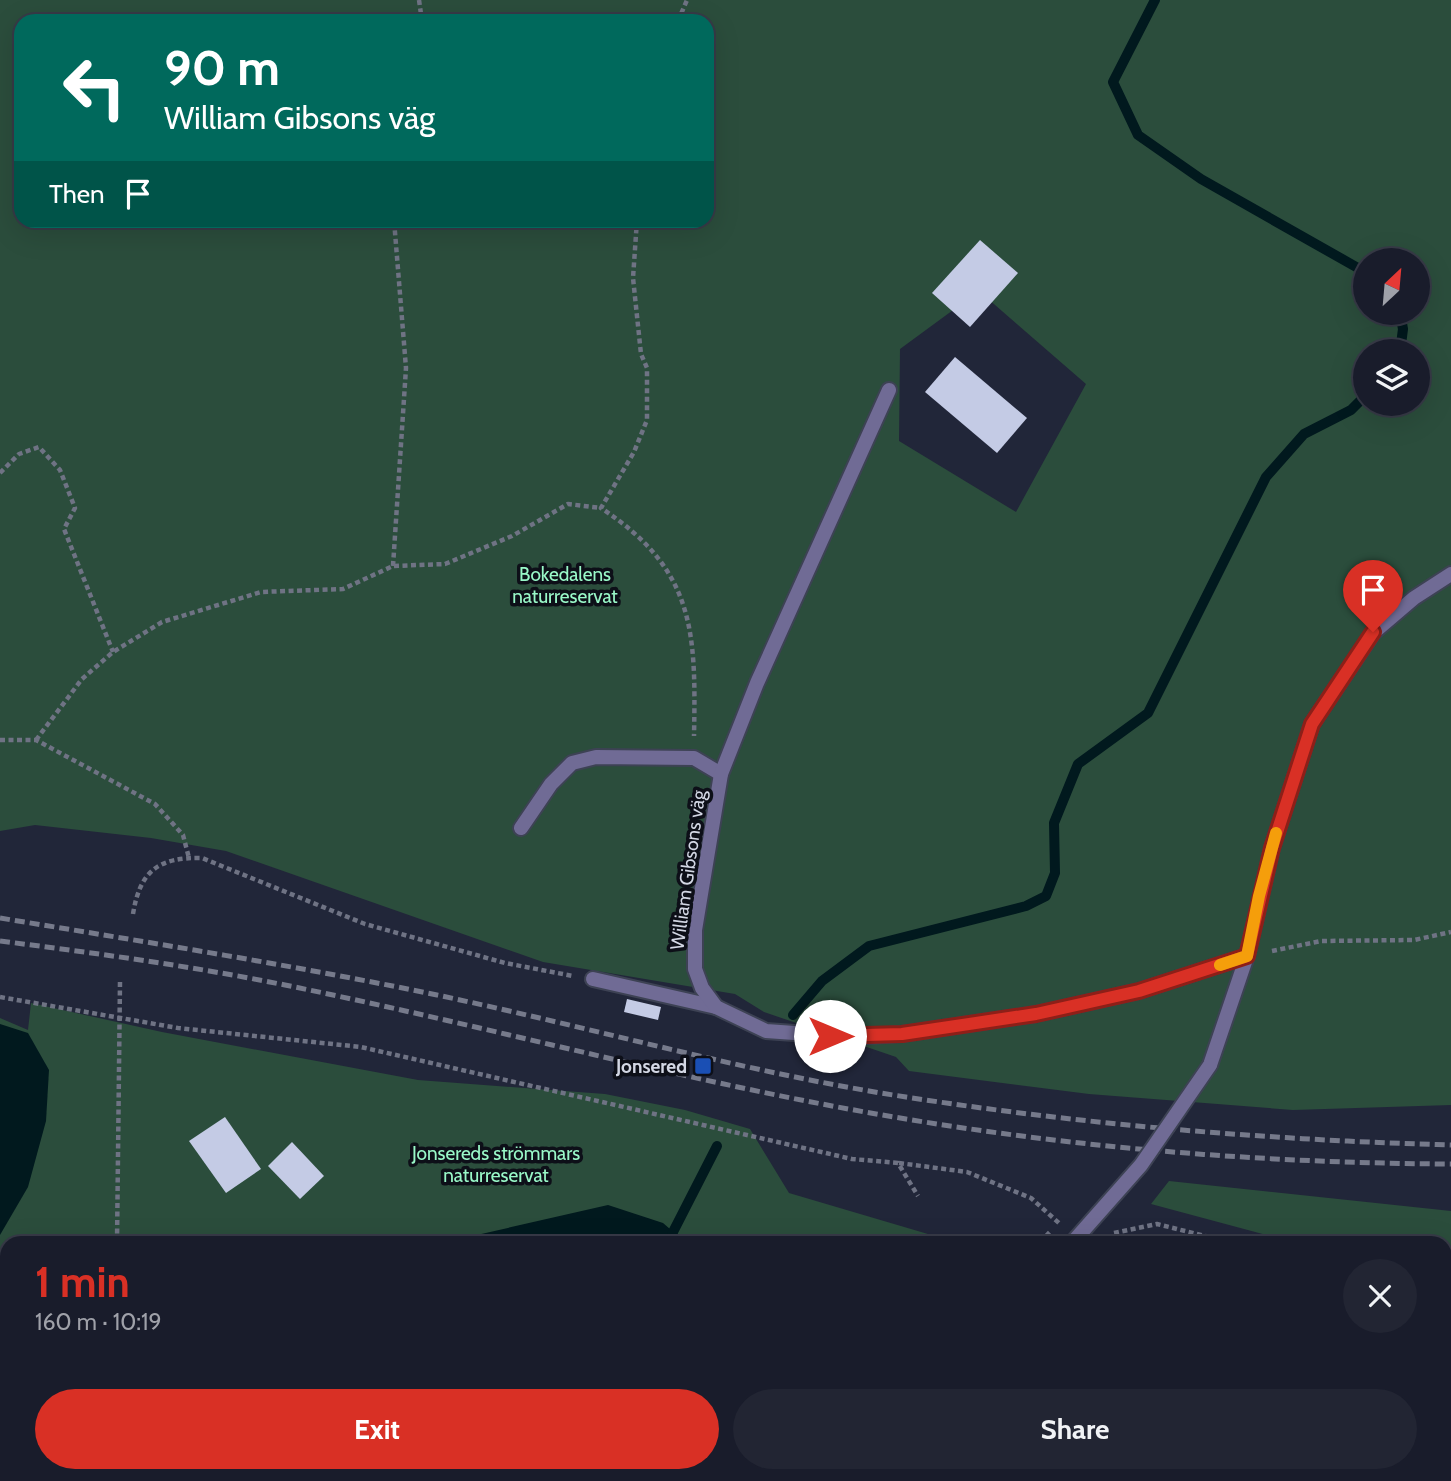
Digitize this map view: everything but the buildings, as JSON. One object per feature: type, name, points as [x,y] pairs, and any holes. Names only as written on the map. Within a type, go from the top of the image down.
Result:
[{"type":"street","name":"William Gibsons väg","points":[[716,1007],[702,988],[694,951],[721,774],[757,683],[889,390]]},
{"type":"street","points":[[1078,1236],[1141,1165],[1210,1065],[1247,956],[1272,848],[1312,724],[1373,632],[1414,598],[1451,574]]},
{"type":"street","points":[[521,828],[551,784],[572,763],[596,757],[694,758],[721,774]]},
{"type":"street","points":[[593,979],[716,1007],[766,1031],[786,1035],[850,1037],[902,1034],[1036,1014],[1114,997],[1247,956]]},
{"type":"path","points":[[393,566],[406,368],[395,228]]},
{"type":"path","points":[[601,508],[634,452],[647,420],[647,368],[641,354],[633,278],[636,228]]},
{"type":"path","points":[[0,473],[19,454],[39,447],[61,470],[75,508],[64,530],[113,652]]},
{"type":"path","points":[[36,740],[82,679],[113,652],[162,622],[261,592],[343,589],[393,566],[444,564],[512,536],[568,504],[601,508],[635,531],[676,581],[685,604],[694,673],[694,758]]},
{"type":"path","points":[[0,740],[36,740],[155,804],[183,835],[189,858]]},
{"type":"path","points":[[133,914],[142,880],[166,862],[202,858],[365,924],[505,963],[593,979]]},
{"type":"path","points":[[1247,956],[1321,942],[1414,940],[1451,932]]},
{"type":"path","points":[[117,1236],[120,982]]},
{"type":"path","points":[[0,997],[121,1019],[297,1042],[361,1047],[852,1159],[967,1172],[1031,1198],[1067,1228]]},
{"type":"path","points":[[898,1163],[918,1196]]},
{"type":"path","points":[[1109,1235],[1157,1224],[1205,1236]]},
{"type":"green space","name":"Bokedalens naturreservat","points":[[0,0],[1451,0],[1451,1105],[1293,1110],[1089,1094],[909,1071],[896,1057],[764,1012],[735,994],[543,962],[226,851],[151,838],[35,825],[0,831]],"holes":[[[979,291],[1086,384],[1016,512],[899,441],[900,349]]]},
{"type":"green space","name":"Jonsereds strömmars naturreservat","points":[[31,1003],[162,1032],[418,1080],[605,1094],[685,1110],[750,1129],[789,1193],[935,1236],[0,1236],[0,1018],[28,1030]]},
{"type":"green space","points":[[1169,1181],[1451,1211],[1451,1236],[1271,1236],[1151,1204]]},
{"type":"shaded area","points":[[0,1024],[28,1033],[49,1070],[46,1121],[28,1187],[0,1235]]},
{"type":"shaded area","points":[[608,1205],[663,1223],[678,1236],[472,1236]]},
{"type":"waterway","points":[[1155,0],[1113,82],[1138,135],[1201,179],[1353,265]]},
{"type":"waterway","points":[[1402,326],[1402,339]]},
{"type":"waterway","points":[[793,1015],[822,981],[869,946],[1026,906],[1046,896],[1055,873],[1054,823],[1078,764],[1148,713],[1266,477],[1304,434],[1353,408]]},
{"type":"waterway","points":[[673,1236],[717,1146]]},
{"type":"railway","points":[[0,918],[383,984],[788,1076],[906,1097],[1042,1116],[1178,1130],[1451,1145]]},
{"type":"railway","points":[[0,941],[143,960],[250,978],[363,1001],[750,1090],[974,1130],[1110,1146],[1246,1157],[1451,1164]]},
{"type":"slow traffic","points":[[1220,965],[1247,956],[1276,833]]},
{"type":"place","name":"Jonsered","points":[[703,1066]]},
{"type":"route","points":[[830,1036],[902,1034],[1036,1014],[1139,991],[1247,956],[1272,848],[1312,724],[1373,632]]}]
